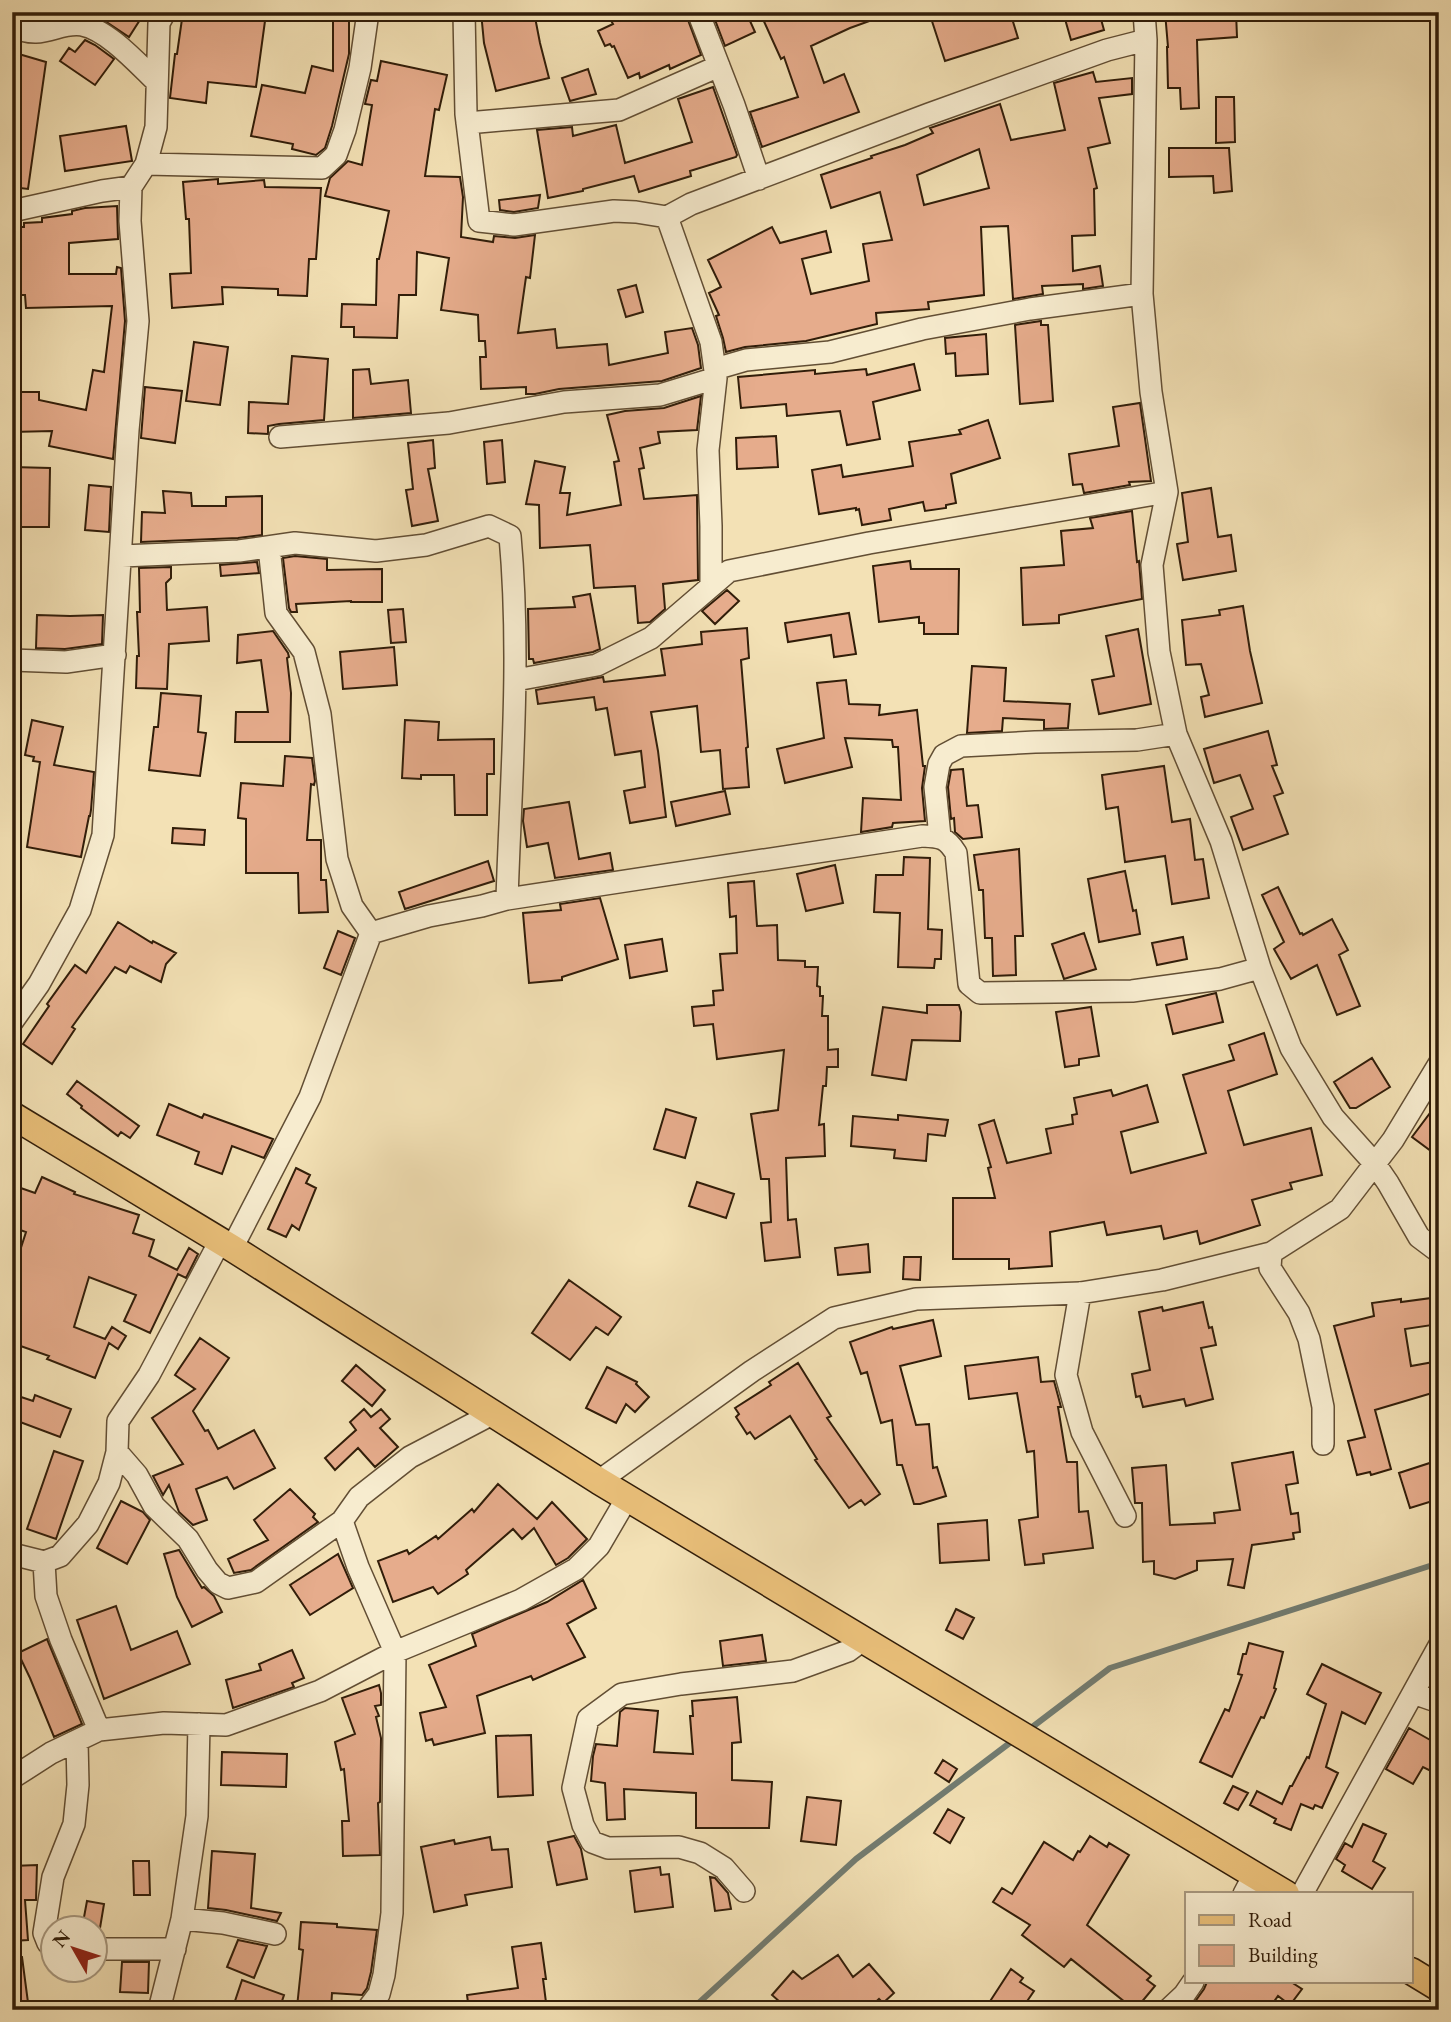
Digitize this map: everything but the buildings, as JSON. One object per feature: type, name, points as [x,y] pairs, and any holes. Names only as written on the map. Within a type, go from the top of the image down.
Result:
[{"type":"main road","points":[[12,1115],[226,1245],[599,1481],[863,1640],[1249,1884],[1279,1892]]},
{"type":"main road","points":[[1412,1972],[1439,1988]]},
{"type":"street","points":[[12,1022],[39,984],[80,910],[103,835],[128,430],[138,321],[130,221],[131,187],[146,164],[156,127],[159,23],[164,12]]},
{"type":"street","points":[[146,164],[322,168],[336,155],[345,131],[360,68],[368,12]]},
{"type":"street","points":[[464,12],[467,123],[480,221],[514,225],[614,211],[667,217],[691,204],[929,114],[1094,55],[1146,40]]},
{"type":"street","points":[[698,12],[734,104],[759,179]]},
{"type":"street","points":[[1144,12],[1146,40],[1142,294],[1151,392],[1167,492],[1152,565],[1159,652],[1176,734],[1221,841],[1260,968],[1291,1048],[1333,1117],[1375,1164],[1419,1237],[1439,1252]]},
{"type":"street","points":[[12,26],[23,32],[47,32],[80,24],[93,28],[110,39],[157,82]]},
{"type":"street","points":[[467,123],[620,110],[719,66]]},
{"type":"street","points":[[12,211],[131,187]]},
{"type":"street","points":[[667,217],[711,342],[715,373],[708,450],[711,585]]},
{"type":"street","points":[[280,438],[449,423],[564,402],[660,395],[747,360],[830,352],[922,329],[1030,309],[1142,294]]},
{"type":"street","points":[[516,680],[597,665],[652,638],[729,571],[869,543],[1167,492]]},
{"type":"street","points":[[122,556],[239,551],[295,543],[376,551],[426,545],[489,526],[510,536],[515,592],[516,680],[507,899]]},
{"type":"street","points":[[270,547],[276,613],[304,652],[320,713],[337,859],[352,906],[371,933]]},
{"type":"street","points":[[12,660],[66,662],[115,656]]},
{"type":"street","points":[[940,837],[935,786],[939,764],[944,755],[961,746],[1137,740],[1176,734]]},
{"type":"street","points":[[371,933],[429,916],[507,899],[922,836],[940,837],[950,843],[956,853],[969,984],[981,993],[1132,990],[1220,979],[1260,968]]},
{"type":"street","points":[[12,1554],[44,1562],[60,1556],[88,1524],[109,1483],[117,1452],[118,1421],[149,1375],[310,1097],[371,933]]},
{"type":"street","points":[[599,1481],[752,1370],[834,1318],[916,1299],[1080,1293],[1163,1280],[1271,1253],[1340,1209],[1393,1140],[1439,1064]]},
{"type":"street","points":[[1271,1253],[1270,1268],[1299,1313],[1309,1339],[1323,1406],[1323,1444]]},
{"type":"street","points":[[1080,1293],[1066,1375],[1082,1432],[1125,1516]]},
{"type":"street","points":[[117,1452],[137,1475],[154,1506],[188,1539],[218,1583],[228,1588],[256,1582],[342,1521],[359,1497],[410,1457],[492,1414]]},
{"type":"street","points":[[12,1778],[51,1753],[99,1730],[164,1723],[226,1724],[320,1691],[395,1653],[521,1600],[576,1569],[599,1546],[627,1498]]},
{"type":"street","points":[[342,1521],[358,1567],[395,1653],[392,1913],[382,1984],[379,1994],[366,2010]]},
{"type":"street","points":[[44,1562],[46,1596],[61,1640],[99,1730]]},
{"type":"street","points":[[744,1891],[724,1868],[700,1853],[679,1847],[608,1848],[592,1842],[583,1825],[573,1788],[588,1719],[622,1694],[793,1671],[848,1651],[863,1640]]},
{"type":"street","points":[[1303,1892],[1439,1646]]},
{"type":"street","points":[[1413,1693],[1439,1702]]},
{"type":"street","points":[[163,2009],[182,1919],[197,1816],[199,1724]]},
{"type":"street","points":[[47,1913],[53,1877],[74,1824],[78,1785],[77,1741]]},
{"type":"street","points":[[182,1919],[223,1923],[275,1934]]},
{"type":"street","points":[[108,1949],[174,1949]]},
{"type":"street","points":[[1168,2010],[1192,1983]]},
{"type":"waterway","points":[[1027,1731],[1110,1668],[1439,1563]]},
{"type":"waterway","points":[[691,2010],[856,1859],[1015,1739]]}]
